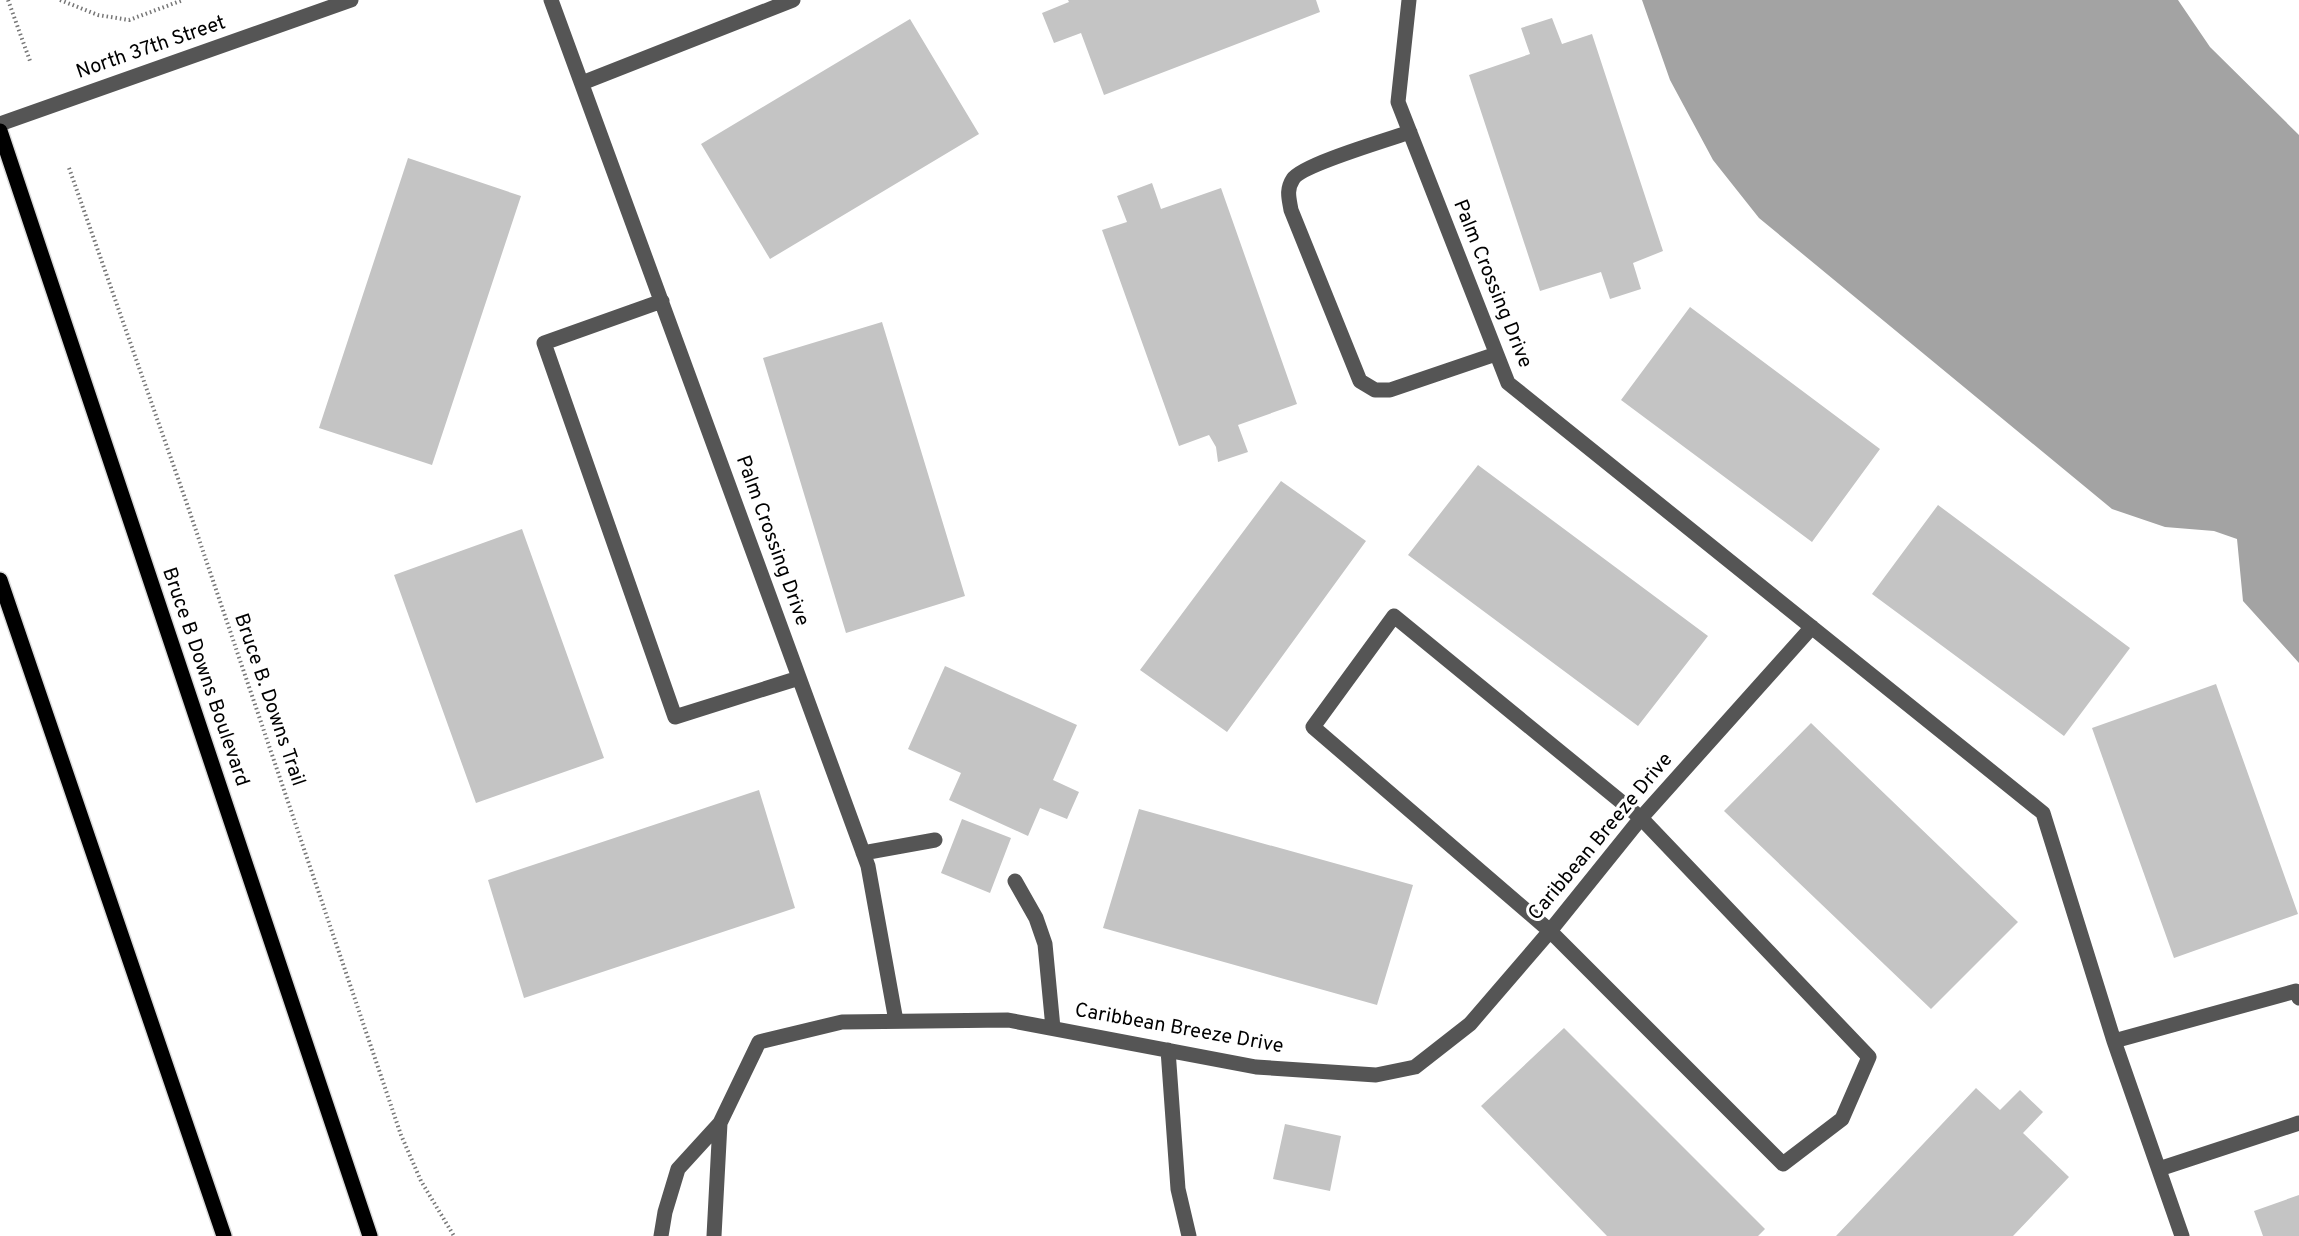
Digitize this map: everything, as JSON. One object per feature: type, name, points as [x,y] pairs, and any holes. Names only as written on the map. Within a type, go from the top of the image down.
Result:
[{"type":"main road","name":"Bruce B Downs Boulevard","points":[[0,131],[370,1236]]},
{"type":"main road","points":[[0,580],[224,1236]]},
{"type":"street","name":"North 37th Street","points":[[0,124],[351,0]]},
{"type":"street","name":"Palm Crossing Drive","points":[[551,0],[868,866],[896,1021]]},
{"type":"street","points":[[582,83],[793,0]]},
{"type":"street","name":"Palm Crossing Drive","points":[[1409,0],[1398,102],[1508,383],[2043,813],[2114,1041],[2182,1236]]},
{"type":"street","points":[[1410,132],[1312,167],[1294,177],[1288,192],[1291,210],[1360,381],[1375,390],[1390,390],[1496,354]]},
{"type":"street","points":[[662,301],[544,343],[675,717],[799,678]]},
{"type":"street","points":[[1394,616],[1641,818],[1869,1057],[1842,1119],[1783,1164],[1550,930],[1313,727],[1394,616]]},
{"type":"street","name":"Caribbean Breeze Drive","points":[[661,1236],[665,1212],[678,1169],[720,1123],[759,1042],[842,1022],[1008,1020],[1256,1067],[1376,1075],[1415,1066],[1470,1024],[1641,818],[1812,627]]},
{"type":"street","points":[[863,853],[935,840]]},
{"type":"street","points":[[1015,881],[1036,918],[1045,944],[1053,1029]]},
{"type":"street","points":[[2114,1041],[2296,991],[2299,998]]},
{"type":"street","points":[[1168,1050],[1178,1189],[1189,1236]]},
{"type":"street","name":"Caribbean Breeze Drive","points":[[714,1236],[720,1123]]},
{"type":"street","points":[[2159,1169],[2299,1123]]},
{"type":"path","points":[[8,0],[30,61]]},
{"type":"path","points":[[60,0],[98,15],[129,20],[183,0]]},
{"type":"path","name":"Bruce B. Downs Trail","points":[[69,168],[187,504],[401,1135],[421,1181],[454,1236]]},
{"type":"shaded area","points":[[1642,0],[2178,0],[2210,47],[2299,135],[2299,663],[2243,601],[2237,539],[2214,531],[2165,527],[2112,509],[1759,218],[1713,160],[1670,80]]},
{"type":"building","points":[[1068,0],[1316,0],[1320,12],[1104,95],[1081,33],[1054,43],[1042,13],[1069,2]]},
{"type":"building","points":[[1552,18],[1562,44],[1592,34],[1663,251],[1633,263],[1641,289],[1610,299],[1601,272],[1540,291],[1469,75],[1530,54],[1521,28]]},
{"type":"building","points":[[910,19],[979,134],[770,259],[701,144]]},
{"type":"building","points":[[408,158],[521,196],[432,465],[319,428]]},
{"type":"building","points":[[1152,183],[1161,209],[1221,188],[1297,404],[1238,425],[1248,452],[1218,462],[1216,447],[1209,435],[1179,446],[1102,230],[1127,222],[1117,196]]},
{"type":"building","points":[[1690,307],[1880,449],[1812,542],[1621,400]]},
{"type":"building","points":[[882,322],[965,596],[846,633],[763,358]]},
{"type":"building","points":[[1478,465],[1708,636],[1638,726],[1408,555]]},
{"type":"building","points":[[1281,481],[1366,541],[1227,732],[1140,670]]},
{"type":"building","points":[[1938,505],[2130,648],[2064,736],[1872,594]]},
{"type":"building","points":[[522,529],[604,758],[476,803],[394,575]]},
{"type":"building","points":[[945,666],[1077,725],[1053,780],[1079,792],[1067,819],[1040,808],[1028,836],[949,800],[961,773],[908,749]]},
{"type":"building","points":[[2216,684],[2298,914],[2174,958],[2092,728]]},
{"type":"building","points":[[1811,723],[2018,922],[1931,1009],[1724,811]]},
{"type":"building","points":[[759,790],[795,908],[524,998],[488,880]]},
{"type":"building","points":[[1139,809],[1413,885],[1377,1005],[1103,928]]},
{"type":"building","points":[[962,819],[1011,838],[990,893],[941,873]]},
{"type":"building","points":[[1564,1028],[1765,1229],[1758,1236],[1607,1236],[1481,1106]]},
{"type":"building","points":[[1976,1088],[2000,1110],[2020,1090],[2043,1112],[2023,1133],[2069,1177],[2013,1236],[1836,1236]]},
{"type":"building","points":[[1285,1124],[1341,1136],[1330,1191],[1273,1179]]},
{"type":"building","points":[[2299,1195],[2299,1236],[2263,1236],[2254,1211]]}]
